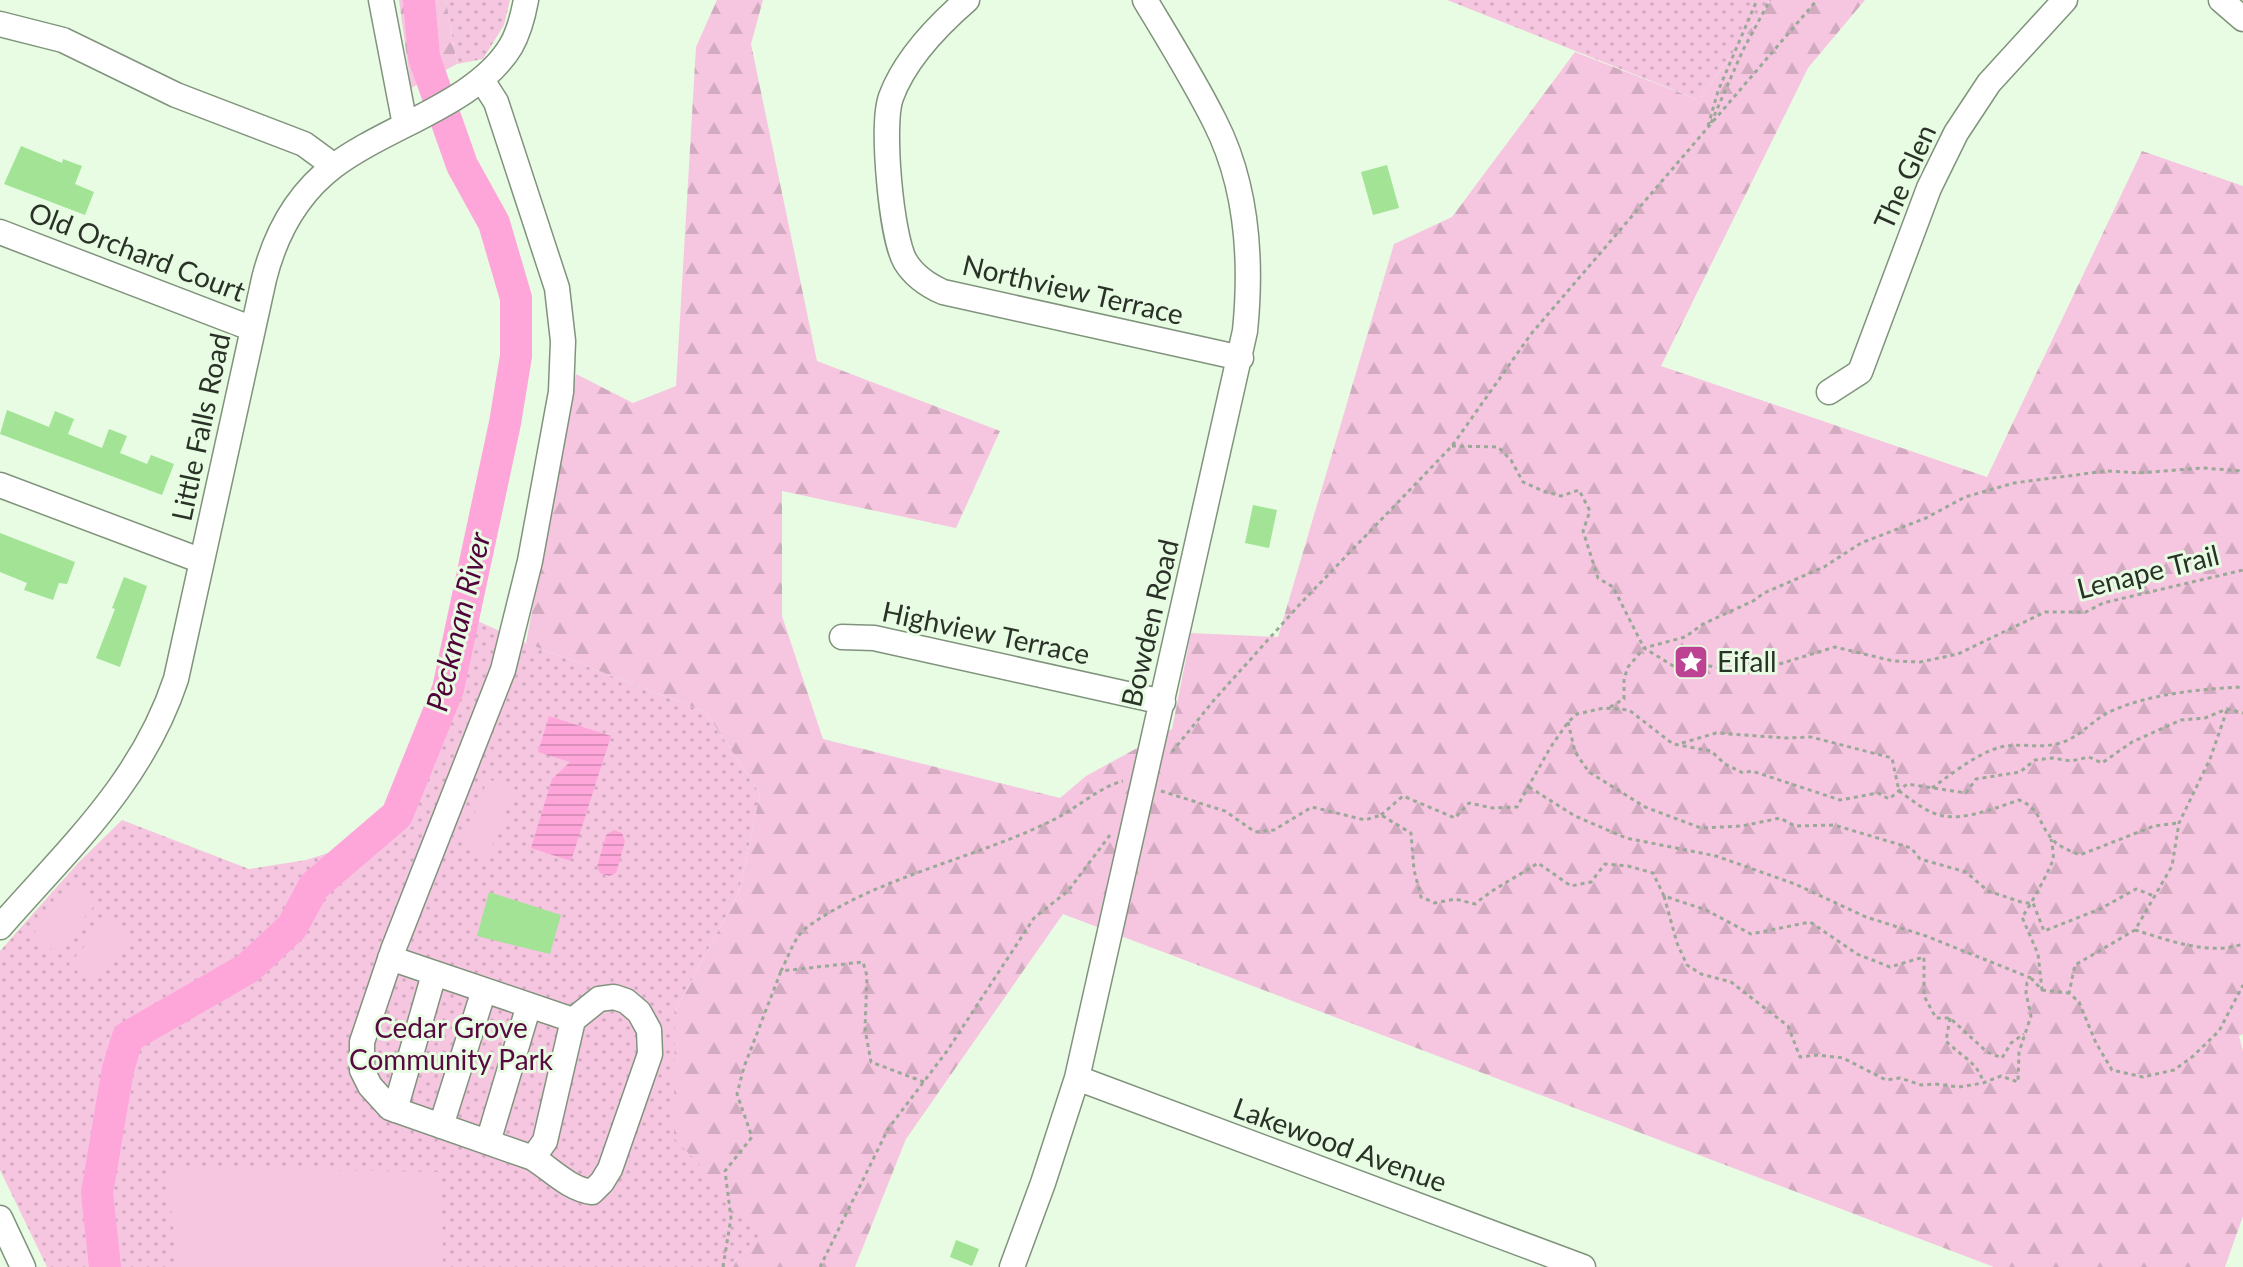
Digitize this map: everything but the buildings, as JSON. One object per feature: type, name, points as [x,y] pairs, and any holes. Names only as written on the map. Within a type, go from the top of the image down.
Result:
[{"type":"street","points":[[377,0],[415,119]]},
{"type":"street","name":"Little Falls Road","points":[[0,927],[108,804],[138,764],[151,741],[176,679],[253,329],[277,238],[308,191],[334,166],[475,86],[511,46],[521,24],[526,0]]},
{"type":"street","name":"Northview Terrace","points":[[967,0],[913,58],[896,86],[888,108],[886,139],[897,241],[906,263],[922,281],[943,292],[1241,358]]},
{"type":"street","name":"Bowden Road","points":[[1012,1267],[1077,1078],[1241,358],[1249,275],[1245,224],[1237,184],[1216,123],[1145,0]]},
{"type":"street","name":"The Glen","points":[[1829,392],[1860,372],[1929,188],[1956,133],[1989,83],[2065,0]]},
{"type":"street","points":[[2221,0],[2243,19]]},
{"type":"street","points":[[0,24],[63,40],[176,95],[304,144],[334,166]]},
{"type":"street","points":[[475,86],[496,102],[551,263],[561,314],[561,392],[530,561],[503,670],[392,954],[360,1055],[362,1070],[370,1086],[390,1108],[533,1158],[571,1186],[592,1192],[610,1169],[650,1054],[649,1030],[639,1012],[626,1001],[614,997],[599,999],[573,1020],[545,1141],[533,1158]]},
{"type":"street","name":"Old Orchard Court","points":[[0,232],[253,329]]},
{"type":"street","points":[[0,485],[202,561]]},
{"type":"street","name":"Highview Terrace","points":[[842,637],[874,638],[1163,702]]},
{"type":"street","points":[[392,954],[434,974],[573,1020]]},
{"type":"street","points":[[395,1110],[434,974]]},
{"type":"street","points":[[441,1126],[484,990]]},
{"type":"street","points":[[488,1142],[529,1005]]},
{"type":"street","name":"Lakewood Avenue","points":[[1077,1078],[1583,1267]]},
{"type":"street","points":[[0,1218],[23,1267]]},
{"type":"path","points":[[1707,129],[1718,91],[1757,0]]},
{"type":"path","points":[[1644,648],[1613,587],[1598,578],[1583,531],[1590,511],[1579,490],[1561,496],[1523,482],[1511,460],[1498,447],[1452,446],[1531,334],[1710,126],[1743,50],[1770,0]]},
{"type":"path","points":[[1673,169],[1817,0]]},
{"type":"path","points":[[1608,709],[1624,699],[1624,679],[1628,667],[1644,648],[1685,637],[1703,624],[1764,593],[1824,567],[1861,543],[1926,518],[1965,497],[2014,483],[2106,471],[2138,473],[2203,468],[2243,471]]},
{"type":"path","name":"Lenape Trail","points":[[1644,648],[1675,667],[1691,662],[1724,669],[1766,668],[1835,647],[1893,661],[1920,662],[1958,654],[2045,612],[2086,612],[2103,603],[2243,570]]},
{"type":"path","points":[[1932,788],[1963,765],[2001,747],[2052,746],[2067,741],[2104,715],[2120,708],[2169,696],[2243,687]]},
{"type":"path","points":[[723,1267],[731,1218],[725,1171],[752,1137],[737,1094],[744,1067],[781,971],[802,931],[840,907],[900,880],[982,851],[1054,820],[1120,781],[1225,811],[1255,832],[1274,830],[1312,807],[1365,820],[1381,815],[1403,796],[1455,818],[1469,803],[1493,808],[1517,807],[1550,748],[1577,714],[1608,709],[1629,710],[1673,744],[1716,733],[1811,737],[1892,758],[1899,791],[1929,811],[1945,817],[1971,814],[2019,800],[2032,806],[2051,839],[2053,861],[2035,893],[2033,903],[2022,917],[2038,954],[2042,990]]},
{"type":"path","points":[[1679,743],[1711,751],[1725,764],[1743,773],[1752,771],[1840,800],[1878,793],[1889,799],[1907,784],[1966,793],[1976,779],[2020,772],[2035,760],[2052,758],[2071,761],[2089,757],[2102,763],[2132,742],[2181,720],[2205,718],[2227,709],[2243,713]]},
{"type":"path","points":[[2069,993],[2075,965],[2135,930],[2172,866],[2179,823],[2210,759],[2227,709]]},
{"type":"path","points":[[1568,722],[1575,752],[1589,772],[1645,807],[1701,828],[1742,826],[1780,818],[1795,826],[1834,825],[1911,848],[1920,859],[1966,872],[1988,891],[2033,903]]},
{"type":"path","points":[[1529,787],[1575,816],[1626,838],[1716,856],[1795,884],[1866,917],[1926,936],[2032,979],[2042,990],[2069,993],[2079,1002],[2096,1043],[2112,1070],[2143,1077],[2174,1070],[2219,1031],[2243,985]]},
{"type":"path","points":[[1381,815],[1411,833],[1414,870],[1421,897],[1435,903],[1455,899],[1475,904],[1494,887],[1538,863],[1571,886],[1591,882],[1605,864],[1653,873],[1687,965],[1701,974],[1731,982],[1788,1026],[1800,1057],[1818,1055],[1843,1058],[1886,1080],[1900,1078],[1921,1085],[1959,1087],[2001,1076],[2018,1082],[2019,1052],[2031,1016],[2027,983],[2032,979]]},
{"type":"path","points":[[2051,839],[2080,855],[2154,826],[2179,823]]},
{"type":"path","points":[[2033,903],[2044,931],[2100,909],[2136,889],[2154,896]]},
{"type":"path","points":[[1664,896],[1706,910],[1751,934],[1810,922],[1857,954],[1890,967],[1924,957],[1924,996],[1936,1018],[1950,1018],[1987,1052],[2002,1058],[2011,1043],[2024,1034]]},
{"type":"path","points":[[2135,930],[2185,945],[2230,948],[2243,944]]},
{"type":"path","points":[[781,971],[863,962],[867,976],[865,1029],[871,1062],[924,1082]]},
{"type":"path","points":[[1950,1018],[1946,1041],[1981,1073],[1983,1083]]},
{"type":"green space","points":[[399,0],[446,0],[457,64],[411,88]]},
{"type":"green space","points":[[446,0],[510,0],[504,25],[483,59],[457,64]]},
{"type":"green space","points":[[717,0],[763,0],[751,44],[817,361],[1000,431],[956,528],[782,491],[782,616],[823,739],[1060,798],[1086,776],[1172,729],[1191,633],[1278,637],[1394,244],[1452,217],[1575,52],[1699,100],[1771,0],[1865,0],[1808,68],[1661,366],[1987,477],[2142,151],[2243,186],[2243,1034],[2239,1036],[2243,1051],[2243,1216],[2225,1267],[1994,1267],[1063,914],[906,1139],[855,1267],[729,1267],[763,1232],[674,1138],[675,1011],[739,892],[760,794],[706,712],[526,643],[576,374],[633,403],[676,386],[696,47]]},
{"type":"green space","points":[[1447,0],[1771,0],[1699,100]]},
{"type":"green space","name":"Cedar Grove Community Park","points":[[458,612],[526,643],[706,712],[760,794],[739,892],[675,1011],[675,1138],[764,1232],[729,1267],[47,1267],[0,1170],[0,951],[78,863],[122,820],[249,869],[306,860],[350,846],[389,803],[444,668]]},
{"type":"green space","points":[[488,779],[515,789],[488,857],[461,847]]},
{"type":"green space","points":[[73,887],[95,905],[55,952],[33,934]]},
{"type":"green space","points":[[110,917],[131,936],[91,983],[69,964]]},
{"type":"green space","points":[[166,1168],[441,1172],[443,1267],[178,1267]]},
{"type":"shaded area","points":[[549,716],[611,736],[571,861],[531,848],[552,779],[570,762],[538,752]]},
{"type":"shaded area","points":[[614,830],[622,833],[625,841],[616,873],[609,876],[600,873],[597,867],[606,835]]},
{"type":"waterway","name":"Peckman River","points":[[105,1267],[97,1193],[118,1069],[128,1037],[248,968],[292,927],[314,886],[397,815],[448,689],[505,423],[516,356],[516,298],[494,223],[462,165],[424,57],[419,0]]},
{"type":"place","name":"Eifall","points":[[1691,662]]}]
